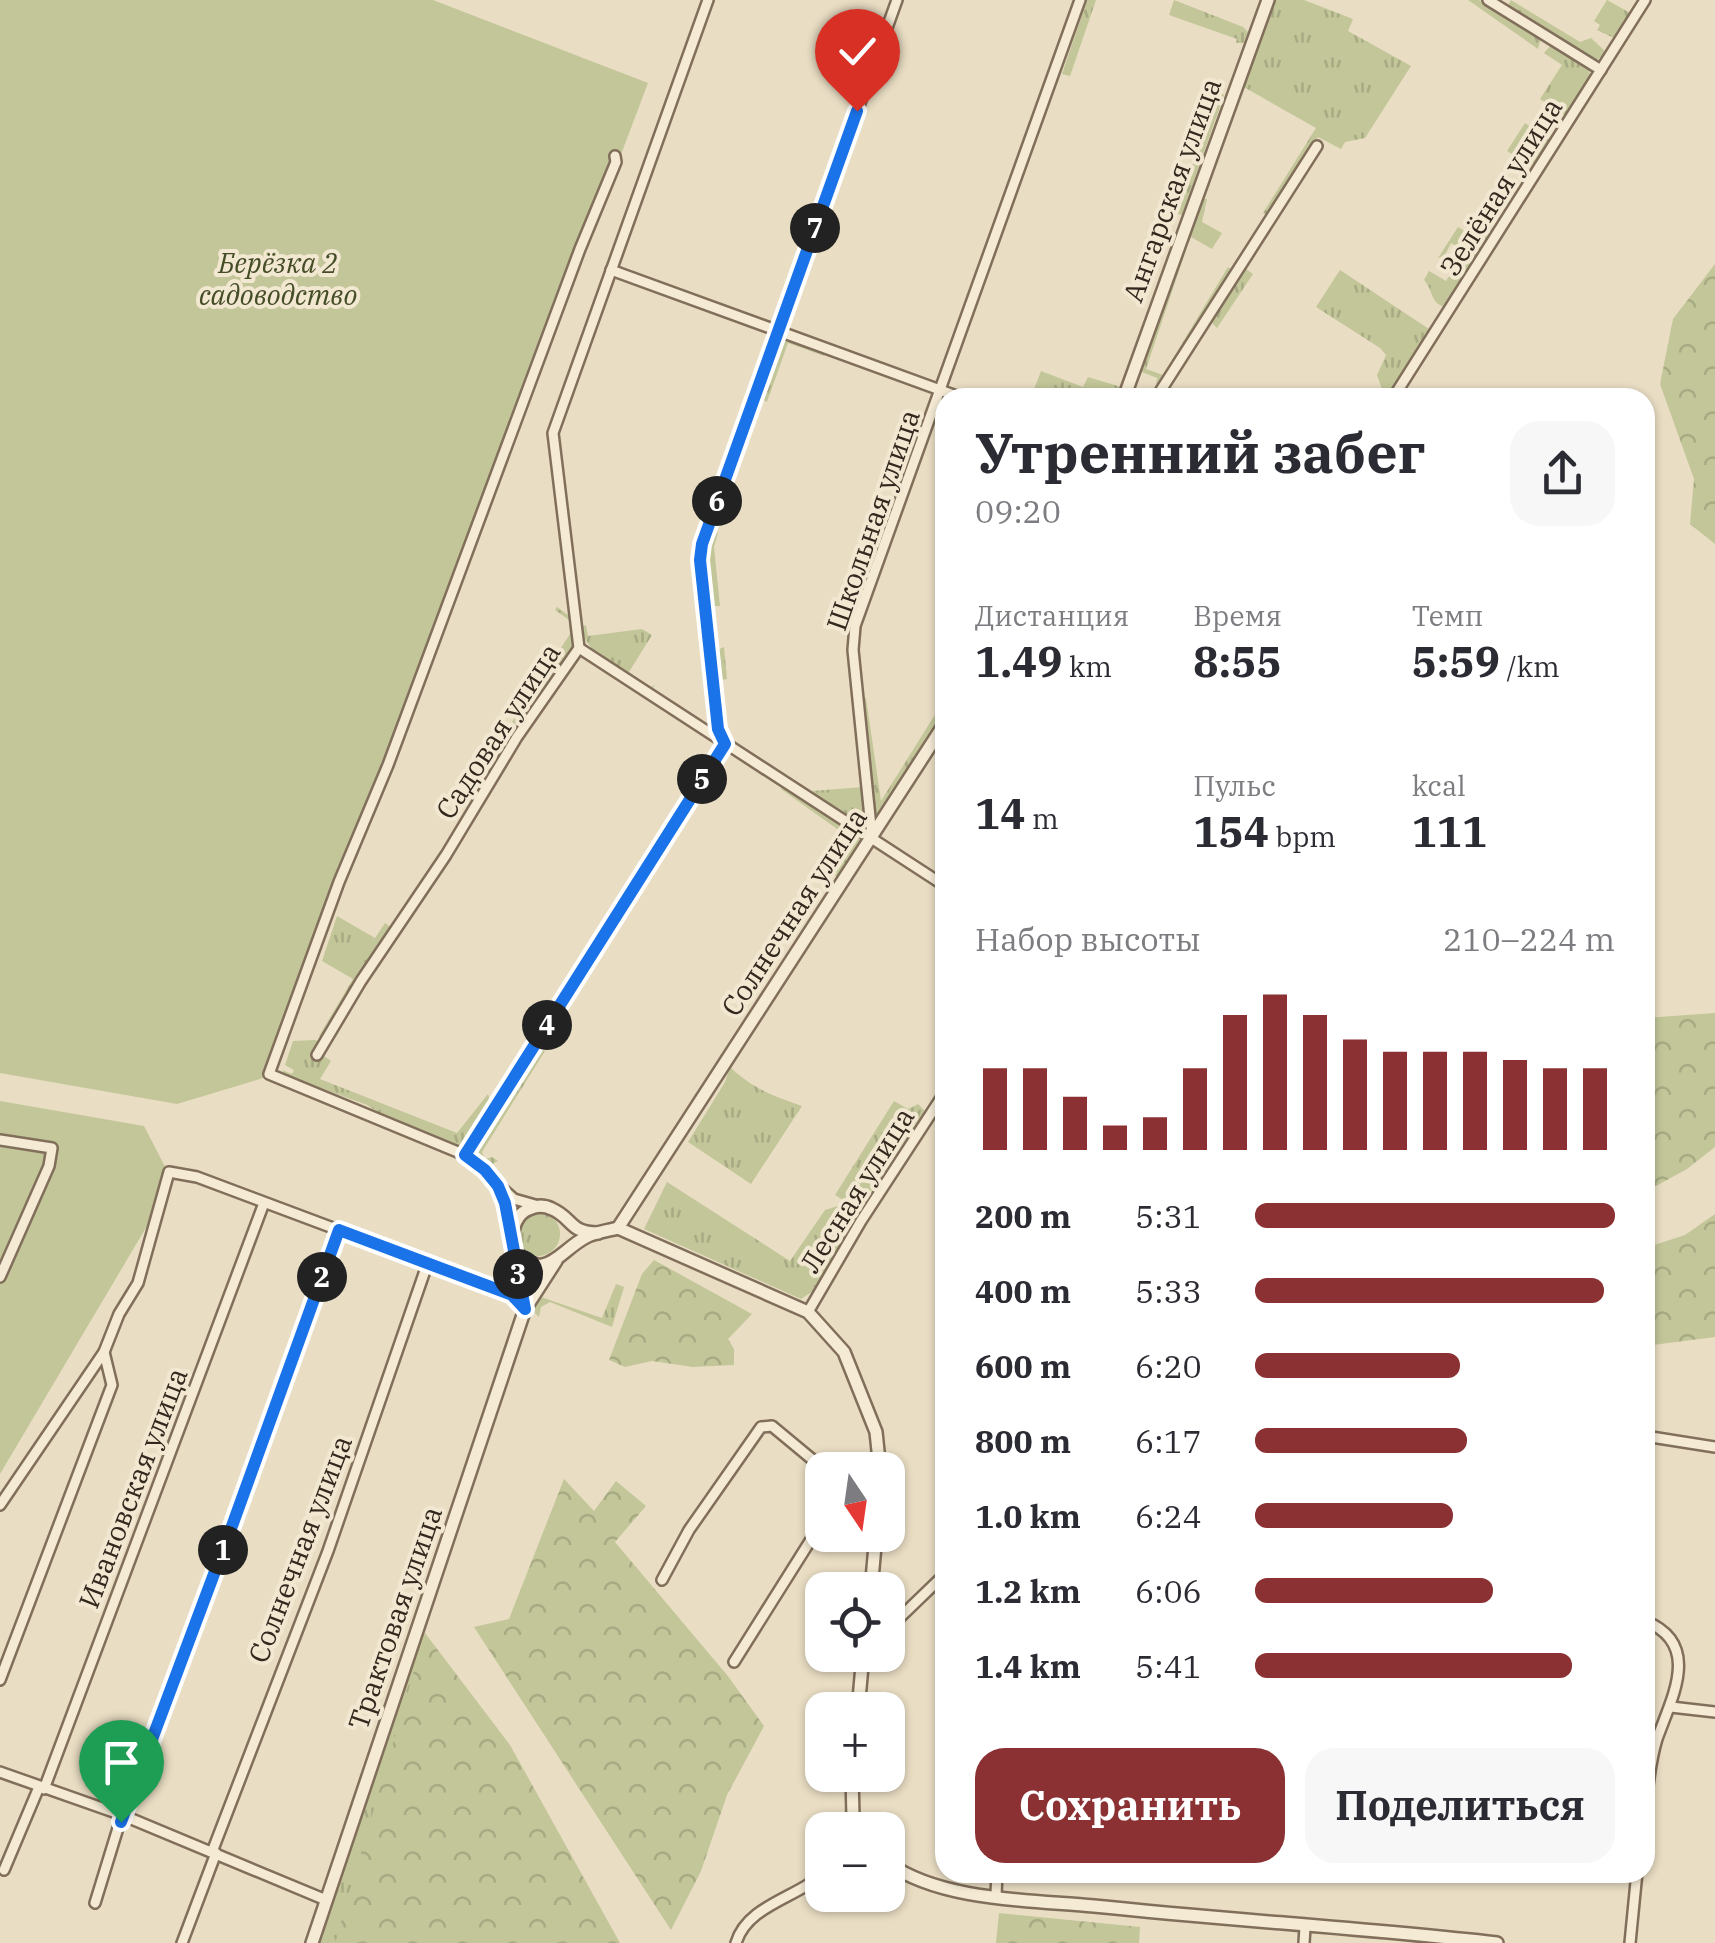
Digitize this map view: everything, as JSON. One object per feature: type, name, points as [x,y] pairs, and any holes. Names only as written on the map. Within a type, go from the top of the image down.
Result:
[{"type":"street","name":"Садовая улица","points":[[316,1054],[446,855],[517,737],[580,648],[554,433],[708,0]]},
{"type":"street","points":[[725,744],[718,729],[700,560],[702,544],[897,0]]},
{"type":"street","name":"Школьная улица","points":[[943,388],[1080,0]]},
{"type":"street","name":"Ангарская улица","points":[[1128,388],[1268,0]]},
{"type":"street","points":[[1488,0],[1601,70]]},
{"type":"street","name":"Зелёная улица","points":[[1399,388],[1646,0]]},
{"type":"street","points":[[1162,388],[1317,146]]},
{"type":"street","points":[[598,1233],[573,1229],[558,1212],[520,1202],[465,1155],[269,1074],[616,162],[615,156]]},
{"type":"street","points":[[611,270],[936,388]]},
{"type":"street","name":"Школьная улица","points":[[872,839],[853,638],[935,410]]},
{"type":"street","points":[[580,648],[935,880]]},
{"type":"street","name":"Солнечная улица","points":[[618,1228],[935,739]]},
{"type":"street","points":[[465,1155],[725,744]]},
{"type":"street","name":"Лесная улица","points":[[808,1312],[860,1221],[935,1107]]},
{"type":"street","points":[[0,1140],[52,1148],[49,1166],[0,1277]]},
{"type":"street","points":[[0,1505],[104,1352],[119,1314],[138,1283],[169,1172],[197,1178],[428,1262],[512,1295],[525,1309]]},
{"type":"street","points":[[498,1186],[513,1246],[533,1264],[560,1257],[583,1238],[618,1228],[808,1312],[844,1352],[876,1432],[878,1452]]},
{"type":"street","name":"Ивановская улица","points":[[4,1870],[41,1788],[264,1203]]},
{"type":"street","points":[[513,1246],[516,1218],[525,1210],[540,1206]]},
{"type":"street","points":[[560,1257],[569,1243],[566,1220]]},
{"type":"street","points":[[94,1903],[122,1815],[339,1230]]},
{"type":"street","name":"Трактовая улица","points":[[513,1246],[525,1309]]},
{"type":"street","name":"Трактовая улица","points":[[312,1943],[525,1309],[560,1257]]},
{"type":"street","name":"Солнечная улица","points":[[182,1943],[334,1533],[428,1262]]},
{"type":"street","points":[[0,1680],[112,1385],[104,1352]]},
{"type":"street","points":[[662,1580],[690,1530],[761,1427],[772,1426],[805,1453]]},
{"type":"street","points":[[1655,1438],[1715,1447]]},
{"type":"street","points":[[734,1662],[805,1549]]},
{"type":"street","points":[[905,1613],[935,1584]]},
{"type":"street","points":[[1655,1626],[1675,1653],[1679,1682],[1655,1750]]},
{"type":"street","points":[[1672,1707],[1715,1712]]},
{"type":"street","points":[[0,1772],[122,1815],[326,1900]]},
{"type":"street","points":[[905,1872],[927,1884],[996,1895],[1497,1943]]},
{"type":"street","points":[[996,1883],[996,1895]]},
{"type":"street","points":[[1630,1943],[1636,1883]]},
{"type":"street","points":[[736,1943],[740,1928],[749,1919],[805,1888]]},
{"type":"street","points":[[1304,1943],[1306,1927]]},
{"type":"green space","name":"Берёзка 2 садоводство","points":[[0,0],[433,0],[648,83],[273,1075],[177,1104],[0,1073]]},
{"type":"green space","points":[[1087,0],[1096,0],[1070,76],[1062,74]]},
{"type":"green space","points":[[1174,0],[1243,27],[1248,32],[1245,43],[1236,43],[1237,39],[1169,15]]},
{"type":"green space","points":[[1273,0],[1304,0],[1353,19],[1348,31],[1411,66],[1365,138],[1345,142],[1341,149],[1318,137],[1268,216],[1263,213],[1316,128],[1242,86]]},
{"type":"green space","points":[[1468,0],[1479,0],[1541,37],[1538,49]]},
{"type":"green space","points":[[1511,0],[1580,42],[1591,38],[1607,53],[1595,61],[1507,7]]},
{"type":"green space","points":[[1607,0],[1632,14],[1616,39],[1597,30],[1600,25],[1594,21]]},
{"type":"green space","points":[[1551,45],[1589,70],[1591,79],[1568,118],[1540,99],[1562,65],[1544,53]]},
{"type":"green space","points":[[1219,91],[1224,95],[1182,215],[1175,213]]},
{"type":"green space","points":[[1525,123],[1553,142],[1536,169],[1507,151]]},
{"type":"green space","points":[[1201,199],[1207,199],[1202,222],[1222,233],[1212,249],[1191,237],[1189,242],[1186,239]]},
{"type":"green space","points":[[1458,227],[1476,238],[1483,228],[1490,227],[1494,235],[1478,259],[1451,243],[1444,257],[1438,258]]},
{"type":"green space","points":[[1183,247],[1186,250],[1146,369],[1163,375],[1228,267],[1233,270],[1156,386],[1157,378],[1142,372],[1137,378]]},
{"type":"green space","points":[[1459,262],[1474,266],[1447,308],[1441,306],[1424,280],[1429,271],[1446,281]]},
{"type":"green space","points":[[1715,264],[1715,544],[1690,524],[1694,479],[1660,384],[1673,319]]},
{"type":"green space","points":[[1246,269],[1253,274],[1217,328],[1210,321]]},
{"type":"green space","points":[[1340,270],[1432,331],[1396,388],[1382,388],[1377,375],[1386,355],[1316,307]]},
{"type":"green space","points":[[788,338],[826,352],[824,356],[788,343],[767,402],[757,397],[778,344]]},
{"type":"green space","points":[[1041,371],[1083,387],[1088,377],[1121,387],[1121,388],[1034,388]]},
{"type":"green space","points":[[710,529],[718,533],[714,547],[720,606],[709,606],[704,560]]},
{"type":"green space","points":[[557,607],[572,618],[574,648],[519,726],[512,722],[570,634],[569,620],[555,610]]},
{"type":"green space","points":[[586,625],[588,636],[642,629],[652,635],[629,672],[651,687],[655,685],[651,690],[591,648],[581,627]]},
{"type":"green space","points":[[724,647],[727,679],[722,680],[727,732],[740,747],[812,791],[863,787],[866,810],[859,826],[732,743],[721,727],[715,651]]},
{"type":"green space","points":[[866,698],[881,801],[935,715],[935,724],[877,815],[874,813],[861,701]]},
{"type":"green space","points":[[784,786],[859,836],[860,842],[837,877],[833,874],[854,841],[781,789]]},
{"type":"green space","points":[[337,916],[375,938],[385,923],[392,928],[322,1038],[319,1036],[353,979],[322,961]]},
{"type":"green space","points":[[1715,1013],[1715,1147],[1655,1187],[1655,1017]]},
{"type":"green space","points":[[293,1041],[319,1043],[312,1055],[318,1058],[321,1054],[331,1061],[320,1079],[457,1133],[488,1094],[490,1100],[467,1145],[455,1148],[367,1105],[285,1075],[282,1070],[292,1074],[294,1070],[285,1065]]},
{"type":"green space","points":[[537,1047],[545,1051],[482,1152],[485,1159],[492,1157],[498,1161],[489,1166],[478,1158],[477,1147]]},
{"type":"green space","points":[[730,1067],[763,1090],[802,1106],[751,1184],[688,1142]]},
{"type":"green space","points":[[0,1101],[144,1126],[173,1182],[0,1474]]},
{"type":"green space","points":[[894,1101],[908,1109],[918,1104],[925,1111],[859,1210],[835,1195]]},
{"type":"green space","points":[[667,1182],[790,1261],[825,1210],[838,1206],[856,1217],[816,1289],[801,1299],[644,1229]]},
{"type":"green space","points":[[538,1212],[554,1218],[560,1234],[554,1250],[538,1256],[522,1250],[516,1234],[522,1218]]},
{"type":"green space","points":[[1715,1214],[1715,1337],[1655,1345],[1655,1245],[1685,1235]]},
{"type":"green space","points":[[654,1260],[752,1314],[728,1339],[734,1349],[734,1365],[693,1367],[652,1361],[625,1367],[609,1360],[642,1274]]},
{"type":"green space","points":[[616,1284],[624,1287],[612,1327],[550,1302],[541,1307],[539,1317],[532,1310],[538,1296],[602,1318]]},
{"type":"green space","points":[[564,1479],[594,1511],[616,1481],[646,1506],[615,1542],[727,1675],[764,1726],[727,1795],[701,1871],[671,1930],[474,1627],[509,1619]]},
{"type":"green space","points":[[418,1629],[425,1633],[339,1943],[314,1943]]},
{"type":"green space","points":[[425,1633],[510,1745],[620,1943],[335,1943]]},
{"type":"green space","points":[[999,1913],[1140,1927],[1139,1943],[996,1943]]},
{"type":"route","points":[[121,1822],[339,1230],[512,1295],[525,1309],[505,1203],[485,1170],[465,1155],[725,744],[718,729],[700,560],[702,544],[857,111]]}]
